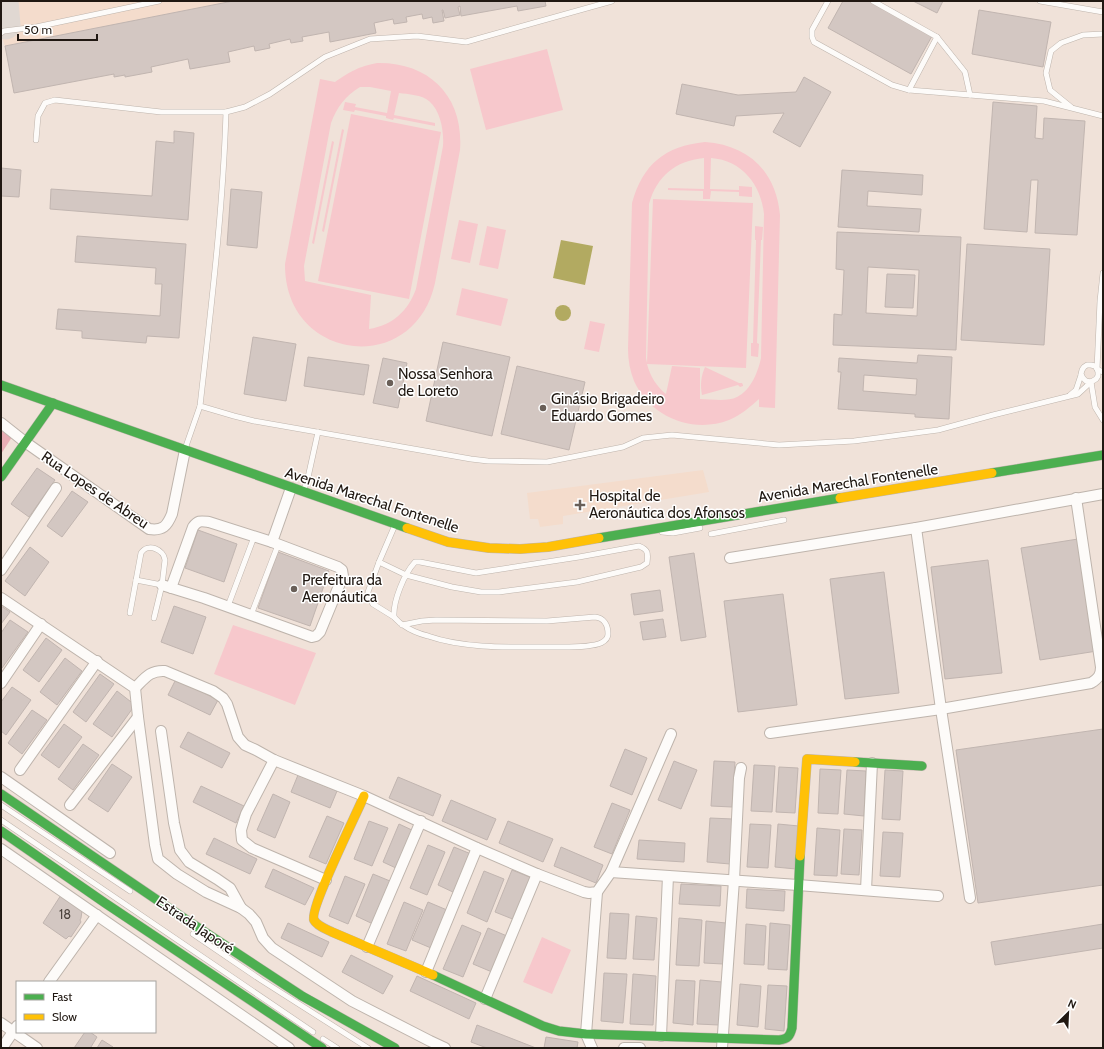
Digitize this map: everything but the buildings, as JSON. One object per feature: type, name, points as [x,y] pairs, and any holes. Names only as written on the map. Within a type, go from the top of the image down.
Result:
[{"type":"main road","name":"Avenida Marechal Fontenelle","points":[[1,385],[302,492],[448,542],[488,548],[520,549],[548,547],[1103,455]]},
{"type":"main road","points":[[1,477],[53,403]]},
{"type":"main road","points":[[364,796],[326,880],[314,912],[314,919],[319,925],[543,1026],[559,1031],[586,1034],[661,1036],[723,1043],[786,1040],[791,1035],[792,1028],[798,885],[807,759],[922,766]]},
{"type":"main road","name":"Estrada Japoré","points":[[1,794],[188,921],[302,996],[395,1048]]},
{"type":"main road","points":[[1,831],[105,903],[322,1048]]},
{"type":"street","name":"Rua Lopes de Abreu","points":[[1,423],[25,442],[149,529],[158,530],[163,527],[168,522],[172,514],[185,450]]},
{"type":"street","points":[[1,570],[56,488]]},
{"type":"street","points":[[275,543],[291,488]]},
{"type":"street","points":[[730,558],[916,528],[1103,494]]},
{"type":"street","points":[[770,733],[941,709],[1091,683],[1097,679],[1101,667],[1076,498]]},
{"type":"street","points":[[200,521],[209,522],[275,543],[342,570],[343,576],[320,632],[316,636],[312,637],[228,606],[166,587],[193,527],[200,521]]},
{"type":"street","points":[[916,528],[941,709],[970,898]]},
{"type":"street","points":[[1,598],[97,661],[135,688],[158,859],[177,874],[206,892],[241,908],[256,922],[264,938],[272,948],[352,1001],[445,1048]]},
{"type":"street","points":[[1,683],[41,624]]},
{"type":"street","points":[[20,770],[97,661]]},
{"type":"street","points":[[135,688],[150,674],[158,671],[165,672],[213,691],[223,698],[227,704],[238,737],[245,745],[274,760],[364,796],[537,874],[584,892],[597,892]]},
{"type":"street","points":[[70,805],[138,717]]},
{"type":"street","points":[[161,731],[174,823],[180,850],[189,862],[230,888],[241,908]]},
{"type":"street","points":[[592,1048],[586,1034],[597,892],[611,872],[671,734]]},
{"type":"street","points":[[274,760],[246,814],[241,830],[242,840],[252,848],[326,880]]},
{"type":"street","points":[[866,890],[872,763]]},
{"type":"street","points":[[723,1043],[740,768]]},
{"type":"street","points":[[1,777],[110,853]]},
{"type":"street","points":[[367,947],[421,821]]},
{"type":"street","points":[[426,972],[477,848]]},
{"type":"street","points":[[1,849],[289,1048]]},
{"type":"street","points":[[611,872],[938,896]]},
{"type":"street","points":[[485,999],[537,874]]},
{"type":"street","points":[[661,1036],[668,876]]},
{"type":"street","points":[[50,981],[97,915]]},
{"type":"street","points":[[1,1024],[15,1029],[2,1048]]},
{"type":"street","points":[[20,1033],[37,1048]]},
{"type":"street","points":[[624,1048],[640,1048]]},
{"type":"lane","points":[[1,33],[4,31],[36,27],[159,1]]},
{"type":"lane","points":[[36,140],[38,116],[45,103],[55,100],[161,112],[226,112],[245,107],[270,94],[325,57],[370,39],[417,36],[466,42],[612,1]]},
{"type":"lane","points":[[828,1],[812,30],[814,42],[892,85],[909,90],[1044,100],[1103,116]]},
{"type":"lane","points":[[873,1],[937,37],[965,72],[970,95]]},
{"type":"lane","points":[[1040,1],[1103,12]]},
{"type":"lane","points":[[1073,108],[1050,90],[1046,72],[1051,51],[1061,43],[1083,35],[1103,34]]},
{"type":"lane","points":[[909,90],[937,37]]},
{"type":"lane","points":[[185,450],[200,406],[218,241],[225,150],[226,112]]},
{"type":"lane","points":[[200,406],[234,416],[488,461],[547,462],[623,447],[643,438],[672,436],[778,444],[854,441],[938,430],[1078,394],[1094,381],[1098,376],[1100,301],[1103,273]]},
{"type":"lane","points":[[1069,396],[1076,390],[1082,370],[1087,365],[1095,366],[1103,372]]},
{"type":"lane","points":[[1081,374],[1086,381],[1091,382]]},
{"type":"lane","points":[[1091,382],[1095,407],[1103,420]]},
{"type":"lane","points":[[302,492],[307,482],[318,432]]},
{"type":"lane","points":[[711,525],[719,524],[722,517]]},
{"type":"lane","points":[[712,534],[720,530],[784,520]]},
{"type":"lane","points":[[395,524],[368,592],[369,598],[373,604],[394,617],[402,625],[428,637],[456,643],[499,647],[579,647],[601,643],[606,640],[608,635],[607,626],[604,620],[595,617],[547,621],[436,620],[402,625]]},
{"type":"lane","points":[[650,530],[673,534],[703,527]]},
{"type":"lane","points":[[228,606],[254,537]]},
{"type":"lane","points":[[251,615],[275,543]]},
{"type":"lane","points":[[380,562],[406,575],[452,587],[481,592],[499,592],[576,582],[641,567],[647,563],[648,554],[645,549],[639,546],[476,573],[415,562],[406,575],[395,602],[393,610],[394,617]]},
{"type":"lane","points":[[130,613],[141,553],[146,548],[150,547],[165,556],[166,587],[154,618]]},
{"type":"lane","points":[[136,580],[166,587]]},
{"type":"lane","points":[[1,805],[132,892]]},
{"type":"lane","points":[[1,820],[337,1048]]},
{"type":"lane","points":[[190,932],[261,980],[368,1048]]},
{"type":"shaded area","points":[[1,1],[233,1],[5,46],[1,34]]},
{"type":"shaded area","points":[[547,49],[563,110],[486,130],[470,69]]},
{"type":"shaded area","points":[[377,63],[396,64],[413,69],[428,76],[440,86],[449,99],[456,114],[460,131],[460,150],[435,283],[422,313],[403,334],[378,345],[352,346],[326,338],[305,322],[290,297],[285,264],[320,79],[335,82],[355,70]],"holes":[[[360,87],[370,87],[391,91],[387,113],[355,107],[356,104],[345,102],[343,110],[354,112],[355,110],[386,116],[386,118],[393,120],[394,118],[435,126],[435,123],[394,115],[399,93],[419,96],[429,101],[439,116],[442,128],[443,146],[416,289],[413,297],[398,316],[385,324],[369,329],[371,295],[305,281],[304,266],[331,123],[339,107],[350,94]]]},
{"type":"shaded area","points":[[351,114],[441,132],[409,299],[318,281]]},
{"type":"shaded area","points":[[342,129],[344,130],[324,232],[322,231]]},
{"type":"shaded area","points":[[332,141],[334,142],[314,244],[312,243]]},
{"type":"shaded area","points":[[705,142],[720,144],[734,148],[747,155],[766,173],[773,185],[780,215],[775,408],[759,407],[759,399],[749,408],[729,420],[715,424],[701,425],[674,419],[662,413],[651,404],[641,394],[634,381],[630,369],[628,353],[632,203],[642,178],[658,159],[678,148]],"holes":[[[704,158],[704,189],[668,188],[668,190],[703,191],[703,199],[710,199],[711,191],[739,192],[739,196],[752,197],[752,187],[739,186],[739,190],[710,189],[711,158],[722,160],[741,169],[748,176],[759,193],[764,214],[761,358],[756,375],[750,385],[742,394],[733,399],[700,399],[700,368],[672,366],[666,394],[654,381],[647,364],[746,368],[753,203],[653,199],[647,363],[646,358],[649,204],[652,194],[662,178],[676,166]]]},
{"type":"shaded area","points":[[459,220],[478,224],[470,263],[451,259]]},
{"type":"shaded area","points":[[487,226],[506,230],[498,269],[479,265]]},
{"type":"shaded area","points":[[755,226],[763,227],[761,240],[757,343],[759,344],[758,357],[751,356],[751,343],[753,343],[756,240]]},
{"type":"shaded area","points":[[561,240],[593,246],[585,285],[553,278]]},
{"type":"shaded area","points":[[462,288],[508,299],[501,326],[456,315]]},
{"type":"shaded area","points":[[560,305],[566,305],[571,310],[569,319],[566,321],[560,321],[555,316],[555,310]]},
{"type":"shaded area","points":[[590,321],[605,324],[599,352],[584,349]]},
{"type":"shaded area","points":[[705,367],[742,383],[743,386],[740,387],[738,385],[702,395],[701,381]]},
{"type":"shaded area","points":[[1,424],[14,434],[1,454]]},
{"type":"shaded area","name":"Hospital de Aeronáutica dos Afonsos","points":[[703,470],[709,492],[563,516],[563,524],[540,527],[538,519],[530,519],[527,493]]},
{"type":"shaded area","points":[[233,625],[316,653],[295,705],[214,674]]},
{"type":"shaded area","points":[[542,937],[571,950],[552,994],[523,982]]},
{"type":"taxiway","points":[[4,1],[6,25]]},
{"type":"traffic: fast","points":[[1,385],[407,528]]},
{"type":"traffic: fast","points":[[1,477],[53,403]]},
{"type":"traffic: fast","points":[[992,473],[1103,455]]},
{"type":"traffic: fast","points":[[599,538],[840,498]]},
{"type":"traffic: fast","points":[[855,762],[922,766]]},
{"type":"traffic: fast","points":[[1,794],[188,921],[302,996],[395,1048]]},
{"type":"traffic: fast","points":[[1,831],[105,903],[322,1048]]},
{"type":"traffic: fast","points":[[433,975],[543,1026],[559,1031],[586,1034],[785,1039],[789,1035],[792,1028],[800,856]]},
{"type":"traffic: slow","points":[[840,498],[992,473]]},
{"type":"traffic: slow","points":[[407,528],[448,542],[489,548],[520,549],[548,547],[599,538]]},
{"type":"traffic: slow","points":[[800,856],[807,759],[855,762]]},
{"type":"traffic: slow","points":[[364,796],[334,860],[314,912],[314,920],[319,926],[433,975]]},
{"type":"place","name":"Nossa Senhora de Loreto","points":[[390,383]]},
{"type":"place","name":"Ginásio Brigadeiro Eduardo Gomes","points":[[543,408]]},
{"type":"place","name":"Hospital de Aeronáutica dos Afonsos","points":[[580,505]]},
{"type":"place","name":"Prefeitura da Aeronáutica","points":[[294,589]]}]
